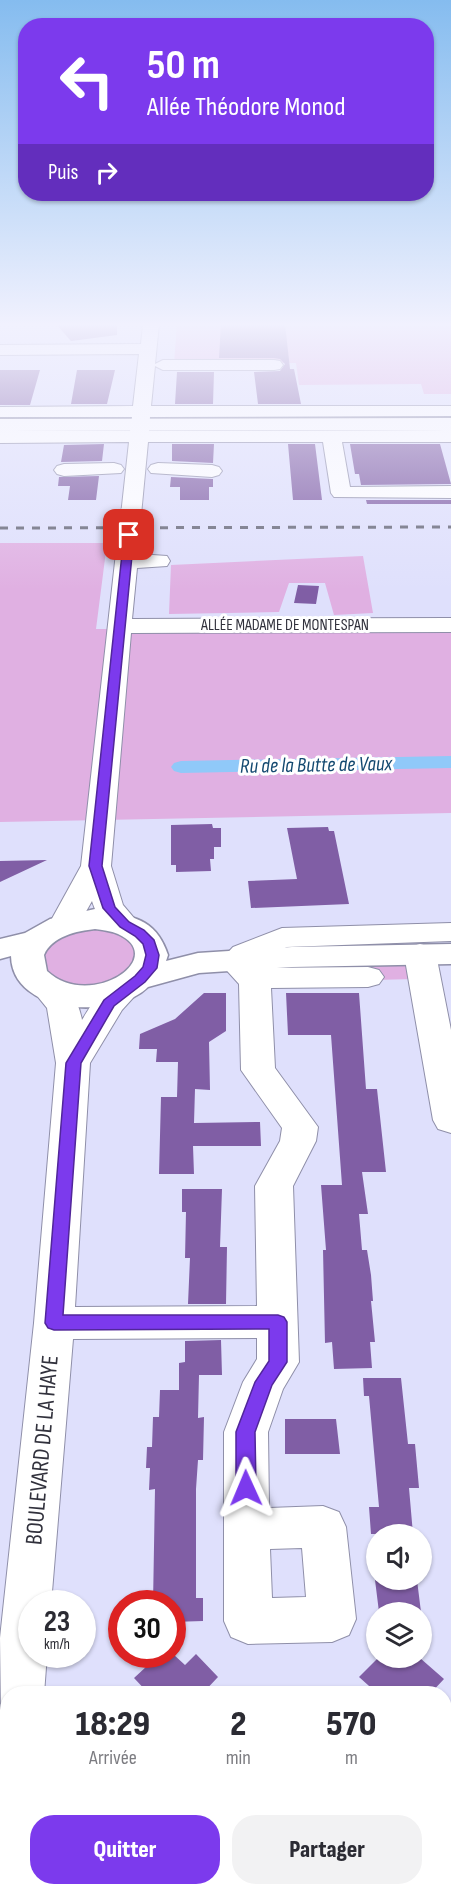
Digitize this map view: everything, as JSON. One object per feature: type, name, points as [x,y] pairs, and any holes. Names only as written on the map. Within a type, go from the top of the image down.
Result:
[{"type":"main road","points":[[0,425],[147,413],[451,424]]},
{"type":"main road","points":[[0,949],[95,920],[132,929],[161,942],[244,964]]},
{"type":"main road","points":[[132,929],[149,943],[153,955],[150,968],[133,984]]},
{"type":"main road","points":[[40,983],[28,966],[29,952],[50,932]]},
{"type":"main road","points":[[0,971],[40,983],[63,994],[84,997],[106,995],[188,965],[244,964],[292,957],[436,954]]},
{"type":"street","points":[[71,412],[226,412]]},
{"type":"street","points":[[147,413],[158,469],[153,489],[133,494],[115,490],[114,469],[120,450],[147,413]]},
{"type":"street","points":[[132,929],[109,908],[96,866],[133,494],[147,413]]},
{"type":"street","points":[[0,437],[147,413],[332,436],[451,436]]},
{"type":"street","points":[[332,436],[341,493],[451,492]]},
{"type":"street","points":[[64,470],[114,469]]},
{"type":"street","points":[[158,469],[212,471]]},
{"type":"street","points":[[126,561],[159,561]]},
{"type":"street","name":"ALLÉE MADAME DE MONTESPAN","points":[[119,626],[451,625]]},
{"type":"street","points":[[50,932],[96,866]]},
{"type":"street","points":[[244,964],[282,938],[451,933]]},
{"type":"street","points":[[436,954],[451,1120]]},
{"type":"street","points":[[244,964],[368,977]]},
{"type":"street","points":[[244,964],[258,1070],[300,1127],[298,1142],[274,1186],[278,1362],[264,1382],[246,1432],[247,1529]]},
{"type":"street","name":"BOULEVARD DE LA HAYE","points":[[20,1686],[54,1323],[73,1063],[63,1006],[40,983]]},
{"type":"street","name":"BOULEVARD DE LA HAYE","points":[[73,1063],[109,1003],[133,984]]},
{"type":"street","points":[[54,1323],[278,1322]]},
{"type":"shaded area","points":[[0,543],[107,543],[96,629],[451,629],[451,813],[0,822]]},
{"type":"shaded area","points":[[363,556],[373,613],[334,615],[325,583],[289,583],[279,612],[169,614],[171,565]]},
{"type":"shaded area","points":[[94,928],[118,933],[133,945],[136,962],[113,983],[74,988],[43,973],[41,949],[57,935]]},
{"type":"shaded area","points":[[410,963],[415,979],[374,980],[264,969],[273,966]]},
{"type":"building","points":[[104,444],[102,461],[61,462],[64,445]]},
{"type":"building","points":[[172,444],[214,444],[213,463],[172,461]]},
{"type":"building","points":[[288,444],[315,444],[322,500],[293,500]]},
{"type":"building","points":[[350,444],[440,444],[451,484],[361,485],[359,474],[355,474]]},
{"type":"building","points":[[99,476],[96,500],[68,500],[70,486],[58,486],[59,477]]},
{"type":"building","points":[[171,477],[213,479],[213,487],[209,487],[209,500],[180,500],[180,487],[170,487]]},
{"type":"building","points":[[366,500],[451,500],[451,504],[367,504]]},
{"type":"building","points":[[298,585],[319,586],[316,604],[294,603]]},
{"type":"building","points":[[212,824],[213,828],[221,828],[221,847],[214,847],[214,859],[210,859],[211,871],[176,872],[176,865],[171,865],[171,825]]},
{"type":"building","points":[[328,827],[329,831],[334,831],[349,904],[251,908],[248,881],[297,879],[287,828]]},
{"type":"building","points":[[47,860],[0,882],[0,861]]},
{"type":"building","points":[[204,993],[226,993],[226,1031],[209,1042],[210,1090],[195,1089],[194,1123],[260,1122],[261,1146],[193,1146],[194,1174],[159,1174],[161,1097],[177,1097],[178,1062],[156,1062],[157,1049],[139,1049],[140,1034],[175,1019]]},
{"type":"building","points":[[286,993],[359,993],[366,1089],[377,1089],[386,1172],[362,1172],[368,1214],[359,1214],[362,1250],[367,1250],[371,1275],[375,1342],[370,1342],[372,1368],[334,1369],[332,1342],[325,1343],[323,1250],[326,1250],[321,1185],[342,1185],[331,1035],[288,1035]]},
{"type":"building","points":[[182,1189],[222,1189],[220,1247],[227,1247],[226,1304],[188,1304],[190,1258],[185,1258],[186,1212],[182,1212]]},
{"type":"building","points":[[221,1340],[222,1375],[199,1375],[198,1418],[204,1417],[203,1460],[198,1460],[196,1489],[196,1598],[203,1598],[203,1621],[186,1622],[186,1590],[153,1590],[155,1489],[149,1490],[150,1468],[146,1468],[147,1447],[152,1447],[153,1417],[159,1417],[160,1390],[179,1390],[179,1363],[185,1362],[185,1341]]},
{"type":"building","points":[[363,1378],[401,1378],[408,1444],[415,1444],[419,1488],[409,1488],[412,1524],[370,1524],[369,1507],[379,1507],[369,1396],[364,1396]]},
{"type":"building","points":[[285,1419],[336,1419],[340,1454],[285,1454]]},
{"type":"building","points":[[376,1590],[418,1590],[420,1602],[378,1602]]},
{"type":"building","points":[[196,1654],[218,1677],[210,1686],[142,1686],[134,1678],[145,1668],[186,1668],[186,1664]]},
{"type":"building","points":[[368,1668],[431,1668],[444,1679],[437,1686],[369,1686],[359,1677]]},
{"type":"waterway","name":"Ru de la Butte de Vaux","points":[[181,767],[451,762]]},
{"type":"railway","points":[[0,528],[451,527]]},
{"type":"route","points":[[129,535],[96,866],[109,908],[124,925],[140,933],[149,943],[153,955],[150,968],[140,979],[109,1003],[73,1063],[54,1323],[278,1322],[278,1362],[264,1382],[246,1432],[246,1488]]}]
